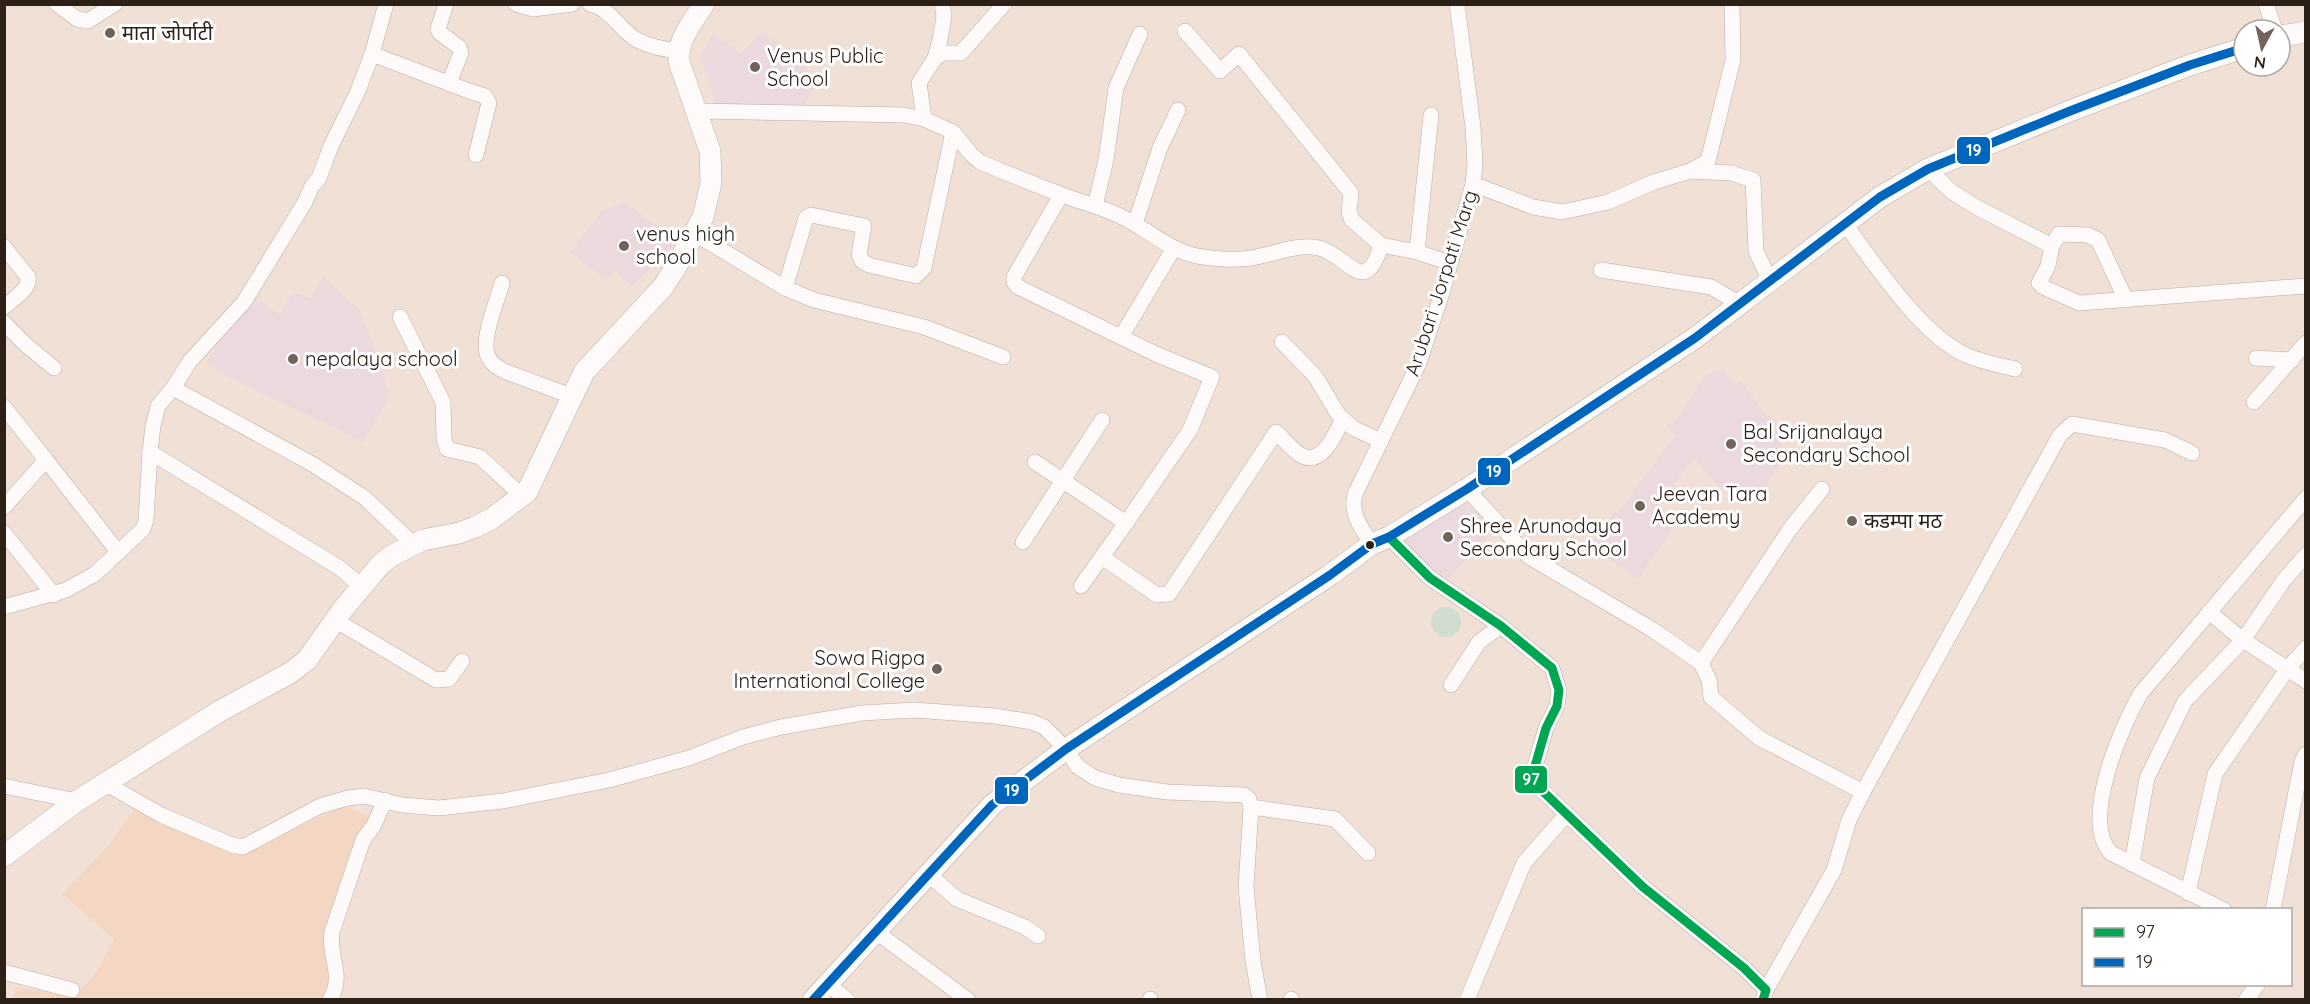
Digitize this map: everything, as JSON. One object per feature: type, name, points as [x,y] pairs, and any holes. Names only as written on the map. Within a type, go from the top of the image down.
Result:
[{"type":"main road","points":[[4,856],[77,801],[220,711],[290,673],[307,660],[335,620],[380,564],[413,544],[475,527],[522,496],[533,483],[584,372],[663,286],[695,234],[706,208],[711,183],[710,151],[698,111],[679,62],[678,51],[681,40],[704,4]]},
{"type":"main road","points":[[820,991],[992,805],[1066,749],[1381,540],[1467,489],[1695,338],[1880,197],[1928,169],[2070,111],[2190,65],[2232,52]]},
{"type":"street","points":[[57,4],[77,19],[88,21],[115,4]]},
{"type":"street","points":[[4,607],[54,595],[95,574],[143,529],[146,520],[153,426],[158,406],[174,388],[190,361],[244,302],[305,202],[312,186],[319,178],[358,91],[372,54],[386,4]]},
{"type":"street","points":[[446,4],[438,29],[459,47],[461,53],[449,83]]},
{"type":"street","points":[[516,4],[533,9],[572,4]]},
{"type":"street","points":[[924,119],[919,83],[934,58],[943,26],[942,4]]},
{"type":"street","points":[[934,58],[944,53],[961,53],[1004,4]]},
{"type":"street","name":"Arubari Jorpati Marg","points":[[1457,4],[1473,127],[1475,164],[1473,184],[1419,363],[1355,494],[1353,503],[1358,524],[1430,578],[1500,626],[1552,668],[1558,690],[1557,706],[1546,728],[1531,780],[1566,815]]},
{"type":"street","points":[[1473,184],[1533,207],[1562,212],[1608,202],[1654,182],[1689,171],[1708,161],[1733,60],[1732,4]]},
{"type":"street","points":[[597,5],[636,40],[651,46],[678,51]]},
{"type":"street","points":[[1185,31],[1220,71],[1239,54],[1351,193],[1349,212],[1352,220],[1381,245],[1417,252],[1450,263]]},
{"type":"street","points":[[1095,206],[1106,160],[1116,88],[1140,34]]},
{"type":"street","points":[[372,54],[485,96],[489,103],[476,155]]},
{"type":"street","points":[[1135,224],[1160,148],[1178,110]]},
{"type":"street","points":[[698,111],[878,113],[924,119],[953,132],[980,162],[1061,195],[1095,206],[1135,224],[1174,248],[1195,256],[1235,260],[1304,247],[1318,248],[1330,253],[1352,270],[1364,272],[1371,269],[1376,262],[1381,245]]},
{"type":"street","points":[[1417,252],[1431,115]]},
{"type":"street","points":[[785,288],[806,218],[811,214],[864,226],[859,255],[862,261],[869,265],[916,276],[921,273],[924,268],[953,132]]},
{"type":"street","points":[[1928,169],[1952,192],[1969,203],[2052,246]]},
{"type":"street","points":[[1689,171],[1731,173],[1753,180],[1756,251],[1770,281]]},
{"type":"street","points":[[1061,195],[1014,277],[1014,282],[1018,287],[1121,337],[1212,377],[1190,430],[1081,585]]},
{"type":"street","points":[[1845,224],[1908,308],[1951,347],[1966,355],[2015,369]]},
{"type":"street","points":[[695,234],[785,288],[814,300],[924,327],[1003,357]]},
{"type":"street","points":[[2126,300],[2098,240],[2088,235],[2059,234],[2052,246],[2048,266],[2039,283],[2079,303],[2126,300],[2306,286]]},
{"type":"street","points":[[4,247],[28,277],[29,282],[27,287],[4,307]]},
{"type":"street","points":[[1121,337],[1174,248]]},
{"type":"street","points":[[1601,270],[1711,287],[1740,304]]},
{"type":"street","points":[[502,283],[486,340],[488,356],[495,366],[504,371],[571,396]]},
{"type":"street","points":[[400,318],[443,402],[444,438],[447,449],[480,457],[522,496]]},
{"type":"street","points":[[4,323],[54,368]]},
{"type":"street","points":[[1282,342],[1315,376],[1343,419],[1353,428],[1381,441]]},
{"type":"street","points":[[2254,402],[2306,343]]},
{"type":"street","points":[[2256,358],[2292,360]]},
{"type":"street","points":[[174,388],[314,465],[365,498],[413,544]]},
{"type":"street","points":[[4,407],[118,552]]},
{"type":"street","points":[[1102,557],[1157,595],[1169,594],[1276,432],[1303,457],[1313,458],[1321,454],[1343,419]]},
{"type":"street","points":[[1023,542],[1102,420]]},
{"type":"street","points":[[1467,999],[1524,863],[1566,815],[1643,887],[1744,968],[1765,995],[1834,870],[1849,819],[1863,792],[2060,435],[2072,424],[2165,440],[2192,453]]},
{"type":"street","points":[[150,452],[340,568],[362,587]]},
{"type":"street","points":[[4,507],[46,460]]},
{"type":"street","points":[[1035,462],[1126,523]]},
{"type":"street","points":[[1467,489],[1528,556],[1653,630],[1701,663],[1709,680],[1711,697],[1759,738],[1863,792]]},
{"type":"street","points":[[1701,663],[1790,529],[1821,489]]},
{"type":"street","points":[[2222,908],[2110,853],[2106,848],[2100,820],[2101,795],[2124,726],[2141,693],[2306,498]]},
{"type":"street","points":[[4,533],[54,595]]},
{"type":"street","points":[[2133,864],[2147,778],[2185,701],[2243,640],[2284,579],[2306,555]]},
{"type":"street","points":[[2209,612],[2243,640],[2306,681]]},
{"type":"street","points":[[335,620],[436,680],[449,679],[462,661]]},
{"type":"street","points":[[1451,685],[1479,642],[1500,626]]},
{"type":"street","points":[[2188,893],[2215,774],[2288,668],[2306,648]]},
{"type":"street","points":[[105,783],[161,816],[232,845],[243,847],[320,806],[364,796],[402,805],[438,808],[503,801],[609,780],[689,758],[743,737],[781,727],[862,713],[915,710],[994,716],[1032,722],[1044,727],[1066,749],[1077,766],[1095,778],[1119,785],[1167,792],[1244,795],[1248,799],[1251,807],[1246,888],[1253,961],[1260,999]]},
{"type":"street","points":[[2273,908],[2302,761],[2306,754]]},
{"type":"street","points":[[4,786],[77,801]]},
{"type":"street","points":[[330,999],[336,988],[337,977],[330,945],[332,932],[363,840],[374,825],[386,801]]},
{"type":"street","points":[[1251,807],[1335,819],[1368,853]]},
{"type":"street","points":[[928,874],[957,899],[1025,927],[1038,936]]},
{"type":"street","points":[[875,932],[969,999]]},
{"type":"street","points":[[4,972],[72,990]]},
{"type":"street","points":[[2246,999],[2256,986]]},
{"type":"street","points":[[820,991],[847,999]]},
{"type":"shaded area","name":"Venus Public School","points":[[762,31],[819,78],[803,109],[717,107],[700,56],[713,33],[741,54]]},
{"type":"shaded area","name":"venus high school","points":[[624,202],[678,241],[632,286],[615,271],[605,279],[571,252],[602,211]]},
{"type":"shaded area","name":"nepalaya school","points":[[323,277],[359,309],[378,356],[390,397],[363,442],[220,373],[206,362],[252,296],[279,314],[293,293],[311,298]]},
{"type":"shaded area","name":"Bal Srijanalaya Secondary School","points":[[1716,358],[1733,383],[1741,381],[1762,410],[1777,424],[1782,463],[1755,500],[1717,485],[1694,458],[1653,512],[1674,527],[1638,579],[1590,547],[1614,511],[1617,513],[1675,436],[1666,425],[1676,421],[1705,375],[1722,369]]},
{"type":"shaded area","name":"Shree Arunodaya Secondary School","points":[[1460,494],[1493,531],[1443,584],[1401,542]]},
{"type":"shaded area","points":[[344,806],[373,818],[328,927],[325,958],[330,983],[322,999],[13,1000],[16,987],[73,997],[94,976],[114,939],[62,894],[108,846],[135,808],[240,854]]},
{"type":"green space","points":[[1446,607],[1452,608],[1460,616],[1460,628],[1452,636],[1446,637],[1440,636],[1432,628],[1431,622],[1432,616],[1440,608]]},
{"type":"transit line","name":"19","points":[[813,1000],[992,805],[1066,749],[1330,575],[1372,544],[1389,537],[1467,489],[1695,338],[1880,197],[1928,169],[2070,111],[2190,65],[2232,52]]},
{"type":"transit line","name":"97","points":[[1389,537],[1430,578],[1501,626],[1552,668],[1559,690],[1557,706],[1546,728],[1531,780],[1643,887],[1744,968],[1766,990],[1763,1000]]},
{"type":"place","name":"माता जोर्पाटी","points":[[110,33]]},
{"type":"place","name":"Venus Public School","points":[[755,67]]},
{"type":"place","name":"venus high school","points":[[624,246]]},
{"type":"place","name":"nepalaya school","points":[[293,359]]},
{"type":"place","name":"Bal Srijanalaya Secondary School","points":[[1731,444]]},
{"type":"place","name":"Jeevan Tara Academy","points":[[1640,506]]},
{"type":"place","name":"कडम्पा मठ","points":[[1852,521]]},
{"type":"place","name":"Shree Arunodaya Secondary School","points":[[1448,537]]},
{"type":"place","name":"Sowa Rigpa International College","points":[[937,669]]}]
